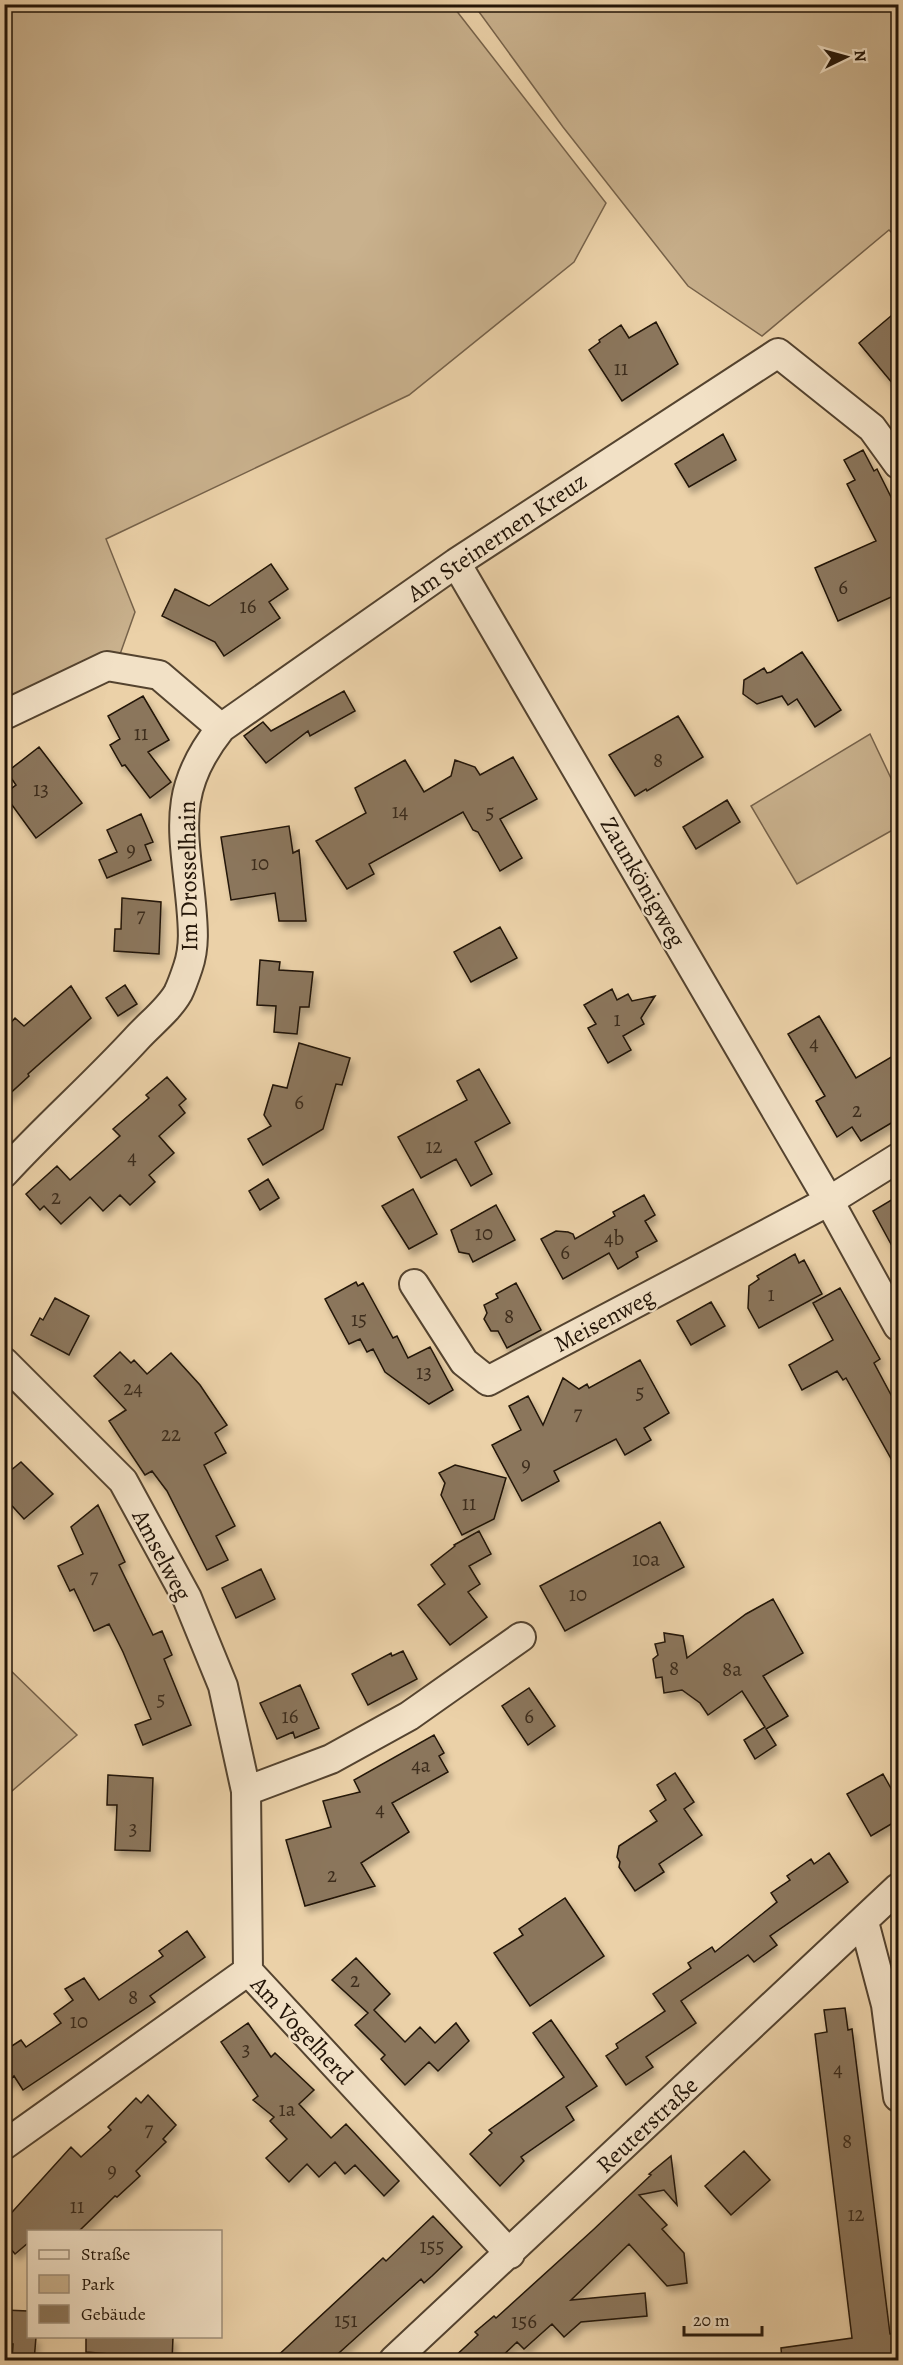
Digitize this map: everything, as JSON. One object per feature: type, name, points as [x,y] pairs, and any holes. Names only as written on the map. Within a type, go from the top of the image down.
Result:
[{"type":"street","name":"Am Steinernen Kreuz","points":[[221,728],[456,562],[778,353],[872,428],[898,464]]},
{"type":"street","name":"Zaunkönigweg","points":[[456,562],[829,1201],[898,1326]]},
{"type":"street","points":[[4,715],[107,666],[159,675],[221,728]]},
{"type":"street","name":"Im Drosselhain","points":[[4,1173],[178,994],[189,965],[194,939],[183,826],[185,796],[194,768],[221,728]]},
{"type":"street","points":[[829,1201],[898,1158]]},
{"type":"street","name":"Meisenweg","points":[[414,1284],[464,1362],[488,1381],[829,1201]]},
{"type":"street","name":"Amselweg","points":[[4,1362],[123,1481],[187,1598],[223,1686],[246,1791],[248,1971]]},
{"type":"street","points":[[246,1791],[331,1759],[399,1721],[521,1637]]},
{"type":"street","name":"Reuterstraße","points":[[394,2361],[898,1888]]},
{"type":"street","points":[[864,1922],[886,2005],[898,2097]]},
{"type":"street","name":"Am Vogelherd","points":[[4,2145],[248,1971],[510,2254]]},
{"type":"green space","points":[[4,5],[452,5],[606,203],[574,262],[409,395],[106,539],[135,612],[118,660],[4,708]]},
{"type":"green space","points":[[474,5],[898,5],[898,239],[889,230],[762,336],[688,286],[563,127]]},
{"type":"green space","points":[[870,734],[898,793],[898,827],[797,884],[751,806]]},
{"type":"green space","points":[[4,1664],[77,1735],[5,1797],[4,1797]]},
{"type":"building","points":[[898,310],[898,390],[859,343]]},
{"type":"building","points":[[656,322],[678,364],[622,401],[589,350],[621,325],[629,338]]},
{"type":"building","points":[[723,434],[736,460],[689,487],[675,464]]},
{"type":"building","points":[[863,450],[874,471],[877,469],[898,511],[898,594],[838,621],[815,568],[876,541],[847,484],[855,480],[844,460]]},
{"type":"building","points":[[271,564],[288,589],[269,602],[280,618],[224,656],[215,642],[162,616],[175,589],[209,606]]},
{"type":"building","points":[[802,652],[841,710],[815,727],[797,699],[788,705],[782,696],[757,704],[743,694],[744,680],[764,668],[767,673],[771,672]]},
{"type":"building","points":[[344,691],[355,711],[310,736],[308,731],[266,763],[244,736],[263,722],[271,731]]},
{"type":"building","points":[[143,696],[169,740],[148,752],[171,782],[150,798],[125,765],[122,766],[110,745],[120,739],[108,716]]},
{"type":"building","points":[[678,716],[703,757],[635,796],[609,755]]},
{"type":"building","points":[[39,747],[82,803],[36,838],[4,794],[16,785],[7,772]]},
{"type":"building","points":[[513,757],[537,799],[500,819],[522,858],[500,871],[478,832],[473,830],[463,812],[369,864],[374,874],[347,889],[316,841],[366,813],[355,788],[405,760],[424,792],[451,776],[455,760],[475,767],[480,775]]},
{"type":"building","points":[[727,800],[740,822],[696,849],[683,827]]},
{"type":"building","points":[[141,814],[153,842],[145,845],[151,860],[107,878],[99,860],[117,852],[107,830]]},
{"type":"building","points":[[289,826],[293,853],[299,850],[306,921],[279,921],[275,893],[231,900],[221,837]]},
{"type":"building","points":[[122,898],[161,902],[159,954],[114,951],[115,929],[121,929]]},
{"type":"building","points":[[500,927],[517,958],[471,982],[454,952]]},
{"type":"building","points":[[260,960],[280,962],[279,970],[313,972],[309,1007],[300,1007],[297,1034],[274,1032],[276,1006],[257,1005]]},
{"type":"building","points":[[125,985],[137,1004],[118,1016],[106,998]]},
{"type":"building","points":[[71,986],[91,1018],[28,1074],[29,1076],[4,1099],[4,1030],[15,1018],[24,1026]]},
{"type":"building","points":[[612,989],[617,1000],[628,994],[632,1001],[655,996],[641,1018],[644,1024],[623,1036],[631,1050],[608,1063],[588,1028],[596,1024],[584,1005]]},
{"type":"building","points":[[819,1016],[856,1078],[898,1053],[898,1119],[861,1141],[852,1127],[837,1137],[816,1101],[825,1096],[788,1034]]},
{"type":"building","points":[[299,1043],[350,1058],[342,1085],[336,1084],[323,1129],[263,1165],[248,1139],[271,1126],[264,1115],[273,1085],[287,1088]]},
{"type":"building","points":[[479,1069],[510,1123],[475,1142],[492,1174],[471,1186],[456,1159],[421,1178],[398,1137],[467,1100],[457,1081]]},
{"type":"building","points":[[167,1077],[186,1099],[179,1105],[185,1113],[159,1136],[174,1153],[149,1175],[155,1182],[130,1205],[120,1195],[103,1211],[90,1197],[61,1224],[44,1206],[40,1210],[26,1194],[57,1166],[70,1180],[120,1136],[113,1129],[149,1098],[146,1095]]},
{"type":"building","points":[[268,1179],[279,1198],[260,1210],[249,1191]]},
{"type":"building","points":[[413,1189],[437,1234],[409,1249],[382,1206]]},
{"type":"building","points":[[644,1195],[655,1215],[645,1221],[657,1241],[636,1252],[638,1257],[618,1269],[609,1253],[563,1279],[541,1239],[556,1231],[573,1234],[575,1239],[615,1216],[613,1212]]},
{"type":"building","points":[[898,1196],[898,1257],[873,1211]]},
{"type":"building","points":[[496,1205],[515,1240],[473,1262],[469,1254],[459,1252],[451,1230]]},
{"type":"building","points":[[795,1254],[799,1263],[804,1260],[822,1294],[759,1328],[748,1308],[749,1286],[759,1279],[757,1276]]},
{"type":"building","points":[[356,1282],[358,1286],[363,1283],[393,1338],[397,1336],[408,1358],[430,1347],[453,1390],[429,1404],[385,1372],[373,1349],[367,1352],[360,1339],[349,1344],[325,1299]]},
{"type":"building","points":[[516,1283],[541,1330],[507,1348],[498,1331],[491,1331],[484,1319],[487,1313],[484,1305],[498,1298],[496,1294]]},
{"type":"building","points":[[840,1288],[880,1359],[874,1363],[898,1408],[898,1471],[846,1378],[843,1380],[837,1371],[802,1390],[789,1365],[833,1340],[813,1303]]},
{"type":"building","points":[[55,1298],[89,1316],[69,1355],[31,1335],[40,1318],[43,1320]]},
{"type":"building","points":[[711,1302],[725,1326],[691,1345],[677,1321]]},
{"type":"building","points":[[120,1352],[131,1363],[134,1360],[147,1374],[171,1353],[200,1385],[227,1425],[215,1433],[226,1453],[204,1465],[235,1526],[216,1536],[228,1560],[207,1570],[167,1491],[152,1471],[145,1475],[109,1421],[126,1410],[94,1376]]},
{"type":"building","points":[[640,1360],[669,1413],[644,1428],[651,1440],[625,1455],[616,1439],[554,1471],[559,1481],[522,1501],[492,1445],[521,1430],[509,1406],[528,1396],[543,1425],[563,1378],[579,1389],[587,1384],[589,1388]]},
{"type":"building","points":[[21,1462],[53,1494],[24,1519],[4,1497],[4,1476]]},
{"type":"building","points":[[455,1465],[506,1478],[494,1519],[462,1535],[441,1495],[445,1483],[439,1473]]},
{"type":"building","points":[[98,1505],[125,1562],[119,1565],[153,1635],[162,1631],[172,1655],[164,1659],[191,1725],[143,1745],[135,1725],[151,1719],[123,1652],[109,1624],[94,1631],[74,1589],[70,1591],[58,1566],[83,1554],[71,1527]]},
{"type":"building","points":[[660,1522],[684,1567],[565,1631],[540,1586]]},
{"type":"building","points":[[479,1531],[491,1554],[469,1566],[480,1584],[468,1592],[487,1617],[450,1645],[418,1605],[445,1584],[431,1565],[454,1545]]},
{"type":"building","points":[[261,1569],[275,1599],[236,1618],[222,1588]]},
{"type":"building","points":[[773,1599],[803,1653],[763,1676],[788,1716],[766,1729],[776,1745],[755,1759],[744,1740],[765,1727],[742,1691],[708,1715],[700,1703],[682,1690],[664,1693],[662,1677],[656,1678],[653,1659],[658,1655],[655,1644],[665,1642],[664,1633],[683,1636],[687,1658],[746,1614]]},
{"type":"building","points":[[403,1651],[417,1679],[368,1705],[352,1674],[391,1653],[392,1656]]},
{"type":"building","points":[[300,1685],[319,1728],[295,1738],[293,1732],[277,1739],[260,1703]]},
{"type":"building","points":[[529,1688],[555,1726],[528,1745],[502,1706]]},
{"type":"building","points":[[434,1735],[444,1753],[439,1756],[448,1772],[392,1803],[409,1832],[361,1863],[375,1886],[305,1906],[286,1840],[331,1827],[323,1801],[360,1792],[354,1780]]},
{"type":"building","points":[[675,1773],[694,1802],[684,1809],[702,1835],[659,1864],[664,1872],[635,1891],[619,1867],[620,1862],[617,1857],[619,1846],[657,1821],[650,1811],[666,1800],[657,1785]]},
{"type":"building","points":[[883,1774],[898,1801],[898,1820],[871,1836],[847,1794]]},
{"type":"building","points":[[108,1775],[153,1778],[150,1851],[115,1850],[117,1805],[107,1805]]},
{"type":"building","points":[[829,1853],[848,1882],[770,1936],[777,1945],[754,1962],[748,1955],[681,2001],[696,2023],[646,2057],[653,2067],[626,2085],[606,2056],[618,2048],[616,2044],[665,2011],[653,1994],[691,1968],[688,1963],[712,1947],[715,1952],[777,1902],[771,1893],[790,1880],[787,1876],[811,1859],[814,1864]]},
{"type":"building","points":[[565,1898],[604,1956],[530,2006],[494,1953],[523,1935],[519,1929]]},
{"type":"building","points":[[187,1931],[205,1957],[150,1996],[155,2002],[23,2090],[14,2076],[4,2086],[4,2051],[21,2040],[26,2047],[61,2023],[54,2014],[73,2000],[65,1989],[84,1978],[99,2000],[163,1956],[159,1951]]},
{"type":"building","points":[[356,1958],[390,1994],[374,2010],[405,2042],[420,2027],[435,2043],[456,2023],[469,2041],[438,2071],[429,2062],[405,2085],[381,2059],[385,2055],[355,2025],[368,2013],[332,1980]]},
{"type":"building","points":[[845,2008],[848,2030],[852,2029],[890,2334],[898,2333],[898,2354],[847,2361],[782,2361],[781,2348],[852,2338],[815,2034],[827,2032],[824,2010]]},
{"type":"building","points":[[551,2020],[597,2086],[566,2107],[574,2120],[521,2157],[524,2161],[500,2186],[470,2154],[492,2133],[489,2130],[564,2077],[533,2033]]},
{"type":"building","points":[[248,2023],[271,2057],[275,2053],[314,2090],[299,2104],[331,2138],[346,2124],[399,2181],[384,2196],[355,2165],[345,2174],[335,2162],[319,2177],[307,2164],[289,2182],[266,2158],[287,2139],[270,2121],[274,2117],[253,2100],[258,2096],[221,2042]]},
{"type":"building","points":[[148,2095],[176,2125],[163,2139],[166,2142],[136,2171],[140,2176],[117,2197],[115,2196],[80,2230],[27,2230],[27,2244],[15,2254],[4,2241],[4,2221],[71,2147],[81,2157],[111,2130],[108,2127],[136,2098],[141,2103]]},
{"type":"building","points":[[744,2151],[770,2180],[731,2215],[705,2186]]},
{"type":"building","points":[[671,2156],[677,2205],[664,2190],[639,2195],[667,2225],[662,2229],[684,2253],[687,2283],[667,2286],[629,2244],[571,2300],[645,2293],[647,2316],[581,2322],[564,2337],[552,2324],[524,2349],[517,2342],[497,2361],[450,2361],[478,2335],[475,2332],[494,2316],[496,2318]]},
{"type":"building","points":[[433,2216],[462,2247],[432,2276],[424,2283],[421,2279],[330,2361],[272,2361],[383,2258],[386,2261]]},
{"type":"building","points":[[4,2310],[27,2311],[27,2338],[36,2338],[34,2361],[12,2361],[13,2344],[4,2344]]},
{"type":"building","points":[[86,2338],[173,2338],[172,2361],[143,2361],[133,2359],[133,2356],[86,2352]]}]
